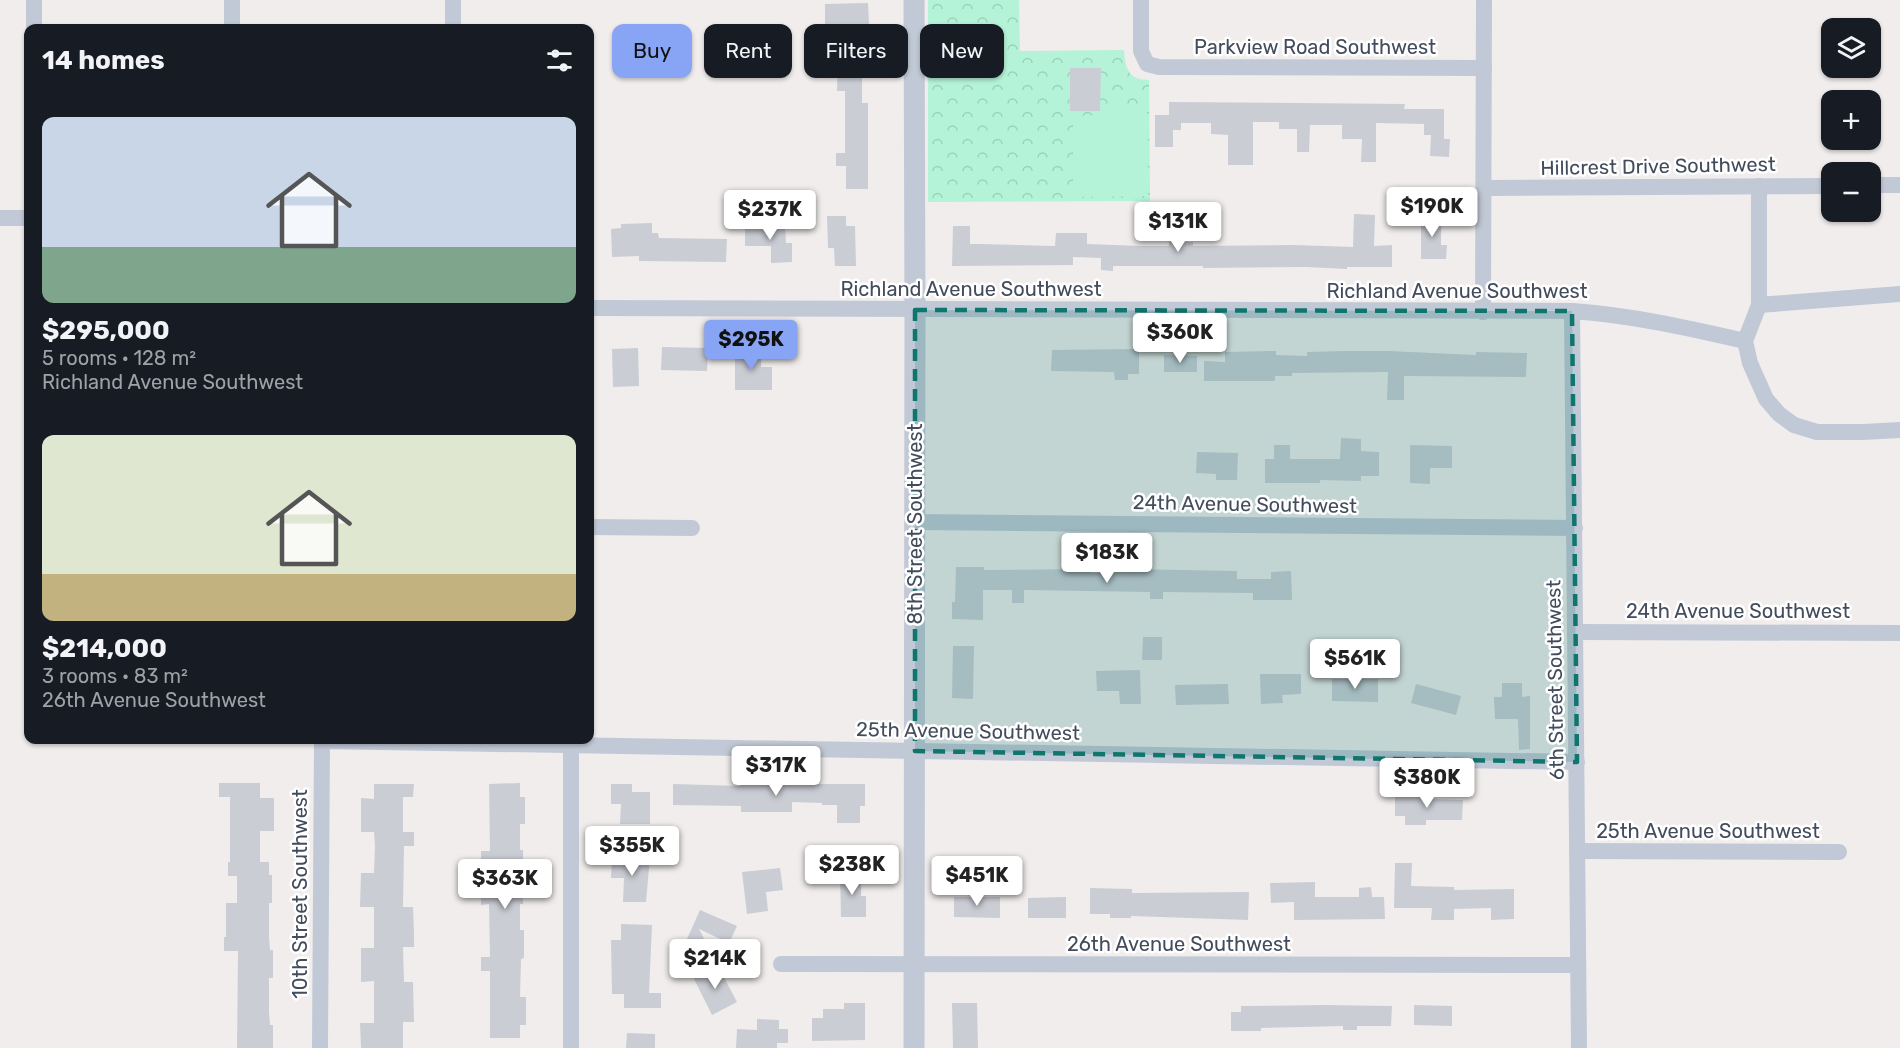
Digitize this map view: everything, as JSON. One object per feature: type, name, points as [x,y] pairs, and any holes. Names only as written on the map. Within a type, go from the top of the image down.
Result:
[{"type":"street","points":[[34,0],[34,24]]},
{"type":"street","points":[[232,0],[232,24]]},
{"type":"street","points":[[453,0],[453,24]]},
{"type":"street","name":"8th Street Southwest","points":[[914,0],[914,1048]]},
{"type":"street","name":"Parkview Road Southwest","points":[[1141,0],[1141,47],[1144,60],[1147,64],[1165,68],[1484,68]]},
{"type":"street","points":[[1483,312],[1484,0]]},
{"type":"street","points":[[1881,185],[1900,185]]},
{"type":"street","points":[[1759,186],[1759,304],[1745,340],[1750,363],[1766,399],[1779,414],[1794,425],[1817,432],[1900,430]]},
{"type":"street","name":"Hillcrest Drive Southwest","points":[[1485,188],[1821,186]]},
{"type":"street","points":[[0,218],[24,218]]},
{"type":"street","points":[[1759,304],[1900,294]]},
{"type":"street","name":"Richland Avenue Southwest","points":[[594,308],[1572,311],[1635,318],[1745,340]]},
{"type":"street","name":"6th Street Southwest","points":[[1572,311],[1579,1048]]},
{"type":"street","name":"24th Avenue Southwest","points":[[915,522],[1575,528]]},
{"type":"street","points":[[594,527],[692,528]]},
{"type":"street","name":"24th Avenue Southwest","points":[[1575,632],[1900,633]]},
{"type":"street","name":"25th Avenue Southwest","points":[[594,743],[915,751],[1577,762]]},
{"type":"street","name":"10th Street Southwest","points":[[320,1048],[322,744]]},
{"type":"street","points":[[571,744],[571,1048]]},
{"type":"street","name":"25th Avenue Southwest","points":[[1577,851],[1839,852]]},
{"type":"street","name":"26th Avenue Southwest","points":[[781,964],[1578,965]]},
{"type":"highlighted area","points":[[915,310],[1572,311],[1577,762],[915,751]]},
{"type":"green space","points":[[928,0],[1019,0],[1020,51],[1124,50],[1129,72],[1137,78],[1149,80],[1150,201],[928,202],[928,78],[1004,78],[1004,24],[928,24]]},
{"type":"green space","points":[[1106,106],[1147,106],[1148,196],[1073,197],[1073,116],[1105,115]]},
{"type":"building","points":[[868,3],[869,24],[825,24],[825,4]]},
{"type":"building","points":[[1070,68],[1101,68],[1100,111],[1070,111]]},
{"type":"building","points":[[837,78],[862,78],[862,103],[868,103],[868,189],[846,189],[846,166],[836,166],[836,153],[845,153],[845,91],[837,91]]},
{"type":"building","points":[[1169,102],[1405,104],[1404,109],[1444,109],[1444,139],[1450,139],[1449,157],[1430,156],[1431,135],[1424,135],[1424,124],[1376,123],[1376,162],[1361,162],[1362,139],[1342,139],[1342,125],[1310,125],[1309,152],[1297,152],[1297,129],[1279,129],[1279,122],[1253,122],[1253,165],[1228,165],[1228,135],[1211,134],[1211,123],[1181,123],[1181,130],[1173,130],[1173,147],[1155,147],[1155,115],[1169,115]]},
{"type":"building","points":[[1354,214],[1375,215],[1374,246],[1392,245],[1392,267],[1347,267],[1347,269],[1113,266],[1113,271],[1101,270],[1101,258],[1073,257],[1073,265],[952,266],[953,226],[970,226],[970,244],[1055,246],[1056,233],[1087,233],[1087,244],[1169,246],[1169,242],[1193,242],[1193,246],[1353,247]]},
{"type":"building","points":[[1421,214],[1441,215],[1441,245],[1447,245],[1446,259],[1421,259]]},
{"type":"building","points":[[827,216],[846,216],[846,226],[855,226],[856,266],[835,266],[834,248],[828,248]]},
{"type":"building","points":[[652,223],[652,233],[658,233],[659,238],[727,239],[726,262],[639,261],[639,256],[612,257],[611,229],[621,228],[621,224]]},
{"type":"building","points":[[745,225],[785,225],[786,243],[792,243],[792,262],[771,263],[771,246],[745,246]]},
{"type":"building","points":[[662,347],[708,348],[707,371],[661,370]]},
{"type":"building","points":[[638,348],[639,386],[613,387],[612,349]]},
{"type":"building","points":[[735,348],[761,348],[761,367],[772,367],[772,390],[735,390]]},
{"type":"building","points":[[1139,349],[1139,374],[1128,374],[1128,380],[1115,380],[1114,372],[1051,371],[1052,350]]},
{"type":"building","points":[[1276,351],[1276,355],[1307,356],[1307,352],[1345,351],[1476,355],[1476,352],[1527,353],[1526,377],[1404,376],[1404,400],[1387,400],[1388,372],[1292,373],[1292,376],[1275,376],[1275,381],[1204,381],[1204,361],[1225,362],[1225,352]]},
{"type":"building","points":[[1164,355],[1197,356],[1197,372],[1164,372]]},
{"type":"building","points":[[1341,438],[1361,439],[1361,451],[1379,452],[1379,476],[1361,476],[1361,481],[1320,480],[1320,483],[1265,483],[1265,459],[1274,459],[1274,445],[1290,445],[1290,459],[1340,459]]},
{"type":"building","points":[[1410,445],[1452,446],[1452,468],[1430,468],[1430,484],[1410,483]]},
{"type":"building","points":[[1197,452],[1238,453],[1237,480],[1216,480],[1216,474],[1196,473]]},
{"type":"building","points":[[956,567],[984,567],[984,570],[1091,569],[1091,573],[1126,572],[1126,569],[1237,571],[1237,579],[1271,579],[1271,572],[1291,571],[1292,600],[1253,600],[1253,593],[1163,592],[1163,599],[1150,599],[1150,592],[1024,590],[1024,603],[1012,603],[1012,590],[983,590],[983,620],[952,619]]},
{"type":"building","points":[[1143,637],[1162,637],[1162,660],[1142,660]]},
{"type":"building","points":[[953,646],[974,646],[973,699],[952,698]]},
{"type":"building","points":[[1140,670],[1141,704],[1120,704],[1119,691],[1097,691],[1096,671]]},
{"type":"building","points":[[1260,674],[1301,674],[1301,694],[1282,695],[1283,703],[1261,704]]},
{"type":"building","points":[[1332,679],[1378,679],[1378,702],[1332,701]]},
{"type":"building","points":[[1502,683],[1522,683],[1522,697],[1530,696],[1530,749],[1519,750],[1518,719],[1495,719],[1494,697],[1502,697]]},
{"type":"building","points":[[1228,684],[1229,704],[1176,705],[1175,685]]},
{"type":"building","points":[[1416,684],[1461,696],[1456,715],[1411,703]]},
{"type":"building","points":[[219,783],[260,783],[260,798],[274,798],[274,831],[260,831],[260,862],[269,862],[269,875],[272,875],[269,937],[270,950],[273,950],[273,978],[269,978],[269,1012],[270,1025],[273,1025],[273,1048],[237,1048],[238,951],[224,951],[224,937],[226,937],[226,903],[237,903],[237,876],[228,876],[230,797],[219,797]]},
{"type":"building","points":[[520,783],[520,797],[525,797],[525,824],[520,824],[520,850],[523,850],[523,904],[520,904],[520,930],[524,930],[524,958],[521,959],[520,997],[526,997],[526,1025],[520,1025],[520,1038],[490,1038],[490,971],[481,971],[481,957],[490,957],[489,904],[481,905],[481,891],[489,891],[489,864],[481,864],[481,851],[490,851],[489,784]]},
{"type":"building","points":[[374,784],[414,784],[413,797],[403,797],[403,832],[414,832],[414,846],[404,846],[403,907],[413,907],[414,947],[403,947],[404,982],[413,982],[414,1022],[403,1022],[403,1048],[361,1048],[360,1023],[374,1023],[374,981],[361,982],[361,948],[374,948],[374,907],[360,907],[361,873],[374,873],[375,846],[374,832],[361,832],[361,798],[374,799]]},
{"type":"building","points":[[611,784],[632,784],[632,792],[650,792],[650,824],[620,824],[621,804],[611,804]]},
{"type":"building","points":[[673,784],[741,786],[865,784],[865,806],[860,806],[860,823],[837,823],[837,805],[822,805],[822,803],[792,802],[792,812],[741,812],[741,806],[673,805]]},
{"type":"building","points":[[1395,794],[1427,794],[1427,799],[1463,800],[1462,820],[1426,820],[1426,825],[1405,825],[1405,816],[1395,816]]},
{"type":"building","points":[[612,856],[650,857],[646,902],[623,902],[624,878],[611,878]]},
{"type":"building","points":[[1395,863],[1412,863],[1411,886],[1454,887],[1454,890],[1514,889],[1514,919],[1491,920],[1491,908],[1454,909],[1454,920],[1431,920],[1432,908],[1394,908]]},
{"type":"building","points":[[780,868],[783,890],[766,892],[768,911],[747,914],[742,872]]},
{"type":"building","points":[[840,873],[861,873],[861,896],[866,896],[866,917],[841,917]]},
{"type":"building","points":[[1315,882],[1315,897],[1359,897],[1359,888],[1371,887],[1372,897],[1384,897],[1385,919],[1294,920],[1294,902],[1271,903],[1270,883]]},
{"type":"building","points":[[1090,888],[1132,889],[1132,893],[1249,892],[1248,920],[1131,916],[1131,918],[1110,918],[1110,914],[1090,914]]},
{"type":"building","points":[[954,897],[1000,897],[1000,918],[954,917]]},
{"type":"building","points":[[1066,897],[1066,918],[1028,918],[1028,898]]},
{"type":"building","points":[[700,910],[737,926],[729,943],[699,929],[710,950],[687,939]]},
{"type":"building","points":[[621,924],[652,925],[649,993],[661,993],[661,1008],[624,1008],[624,994],[612,994],[611,940],[621,940]]},
{"type":"building","points":[[717,964],[737,1002],[712,1015],[693,977]]},
{"type":"building","points":[[844,1003],[865,1003],[865,1040],[812,1041],[812,1018],[823,1018],[823,1009],[844,1009]]},
{"type":"building","points":[[952,1003],[977,1003],[978,1048],[953,1048]]},
{"type":"building","points":[[1414,1005],[1452,1006],[1452,1026],[1414,1025]]},
{"type":"building","points":[[1241,1006],[1392,1006],[1391,1026],[1357,1026],[1357,1030],[1343,1030],[1343,1026],[1231,1031],[1231,1012],[1241,1012]]},
{"type":"building","points":[[757,1019],[779,1020],[779,1029],[788,1029],[788,1043],[777,1043],[777,1048],[736,1048],[737,1029],[757,1030]]},
{"type":"building","points":[[627,1033],[655,1034],[655,1048],[626,1048]]}]
